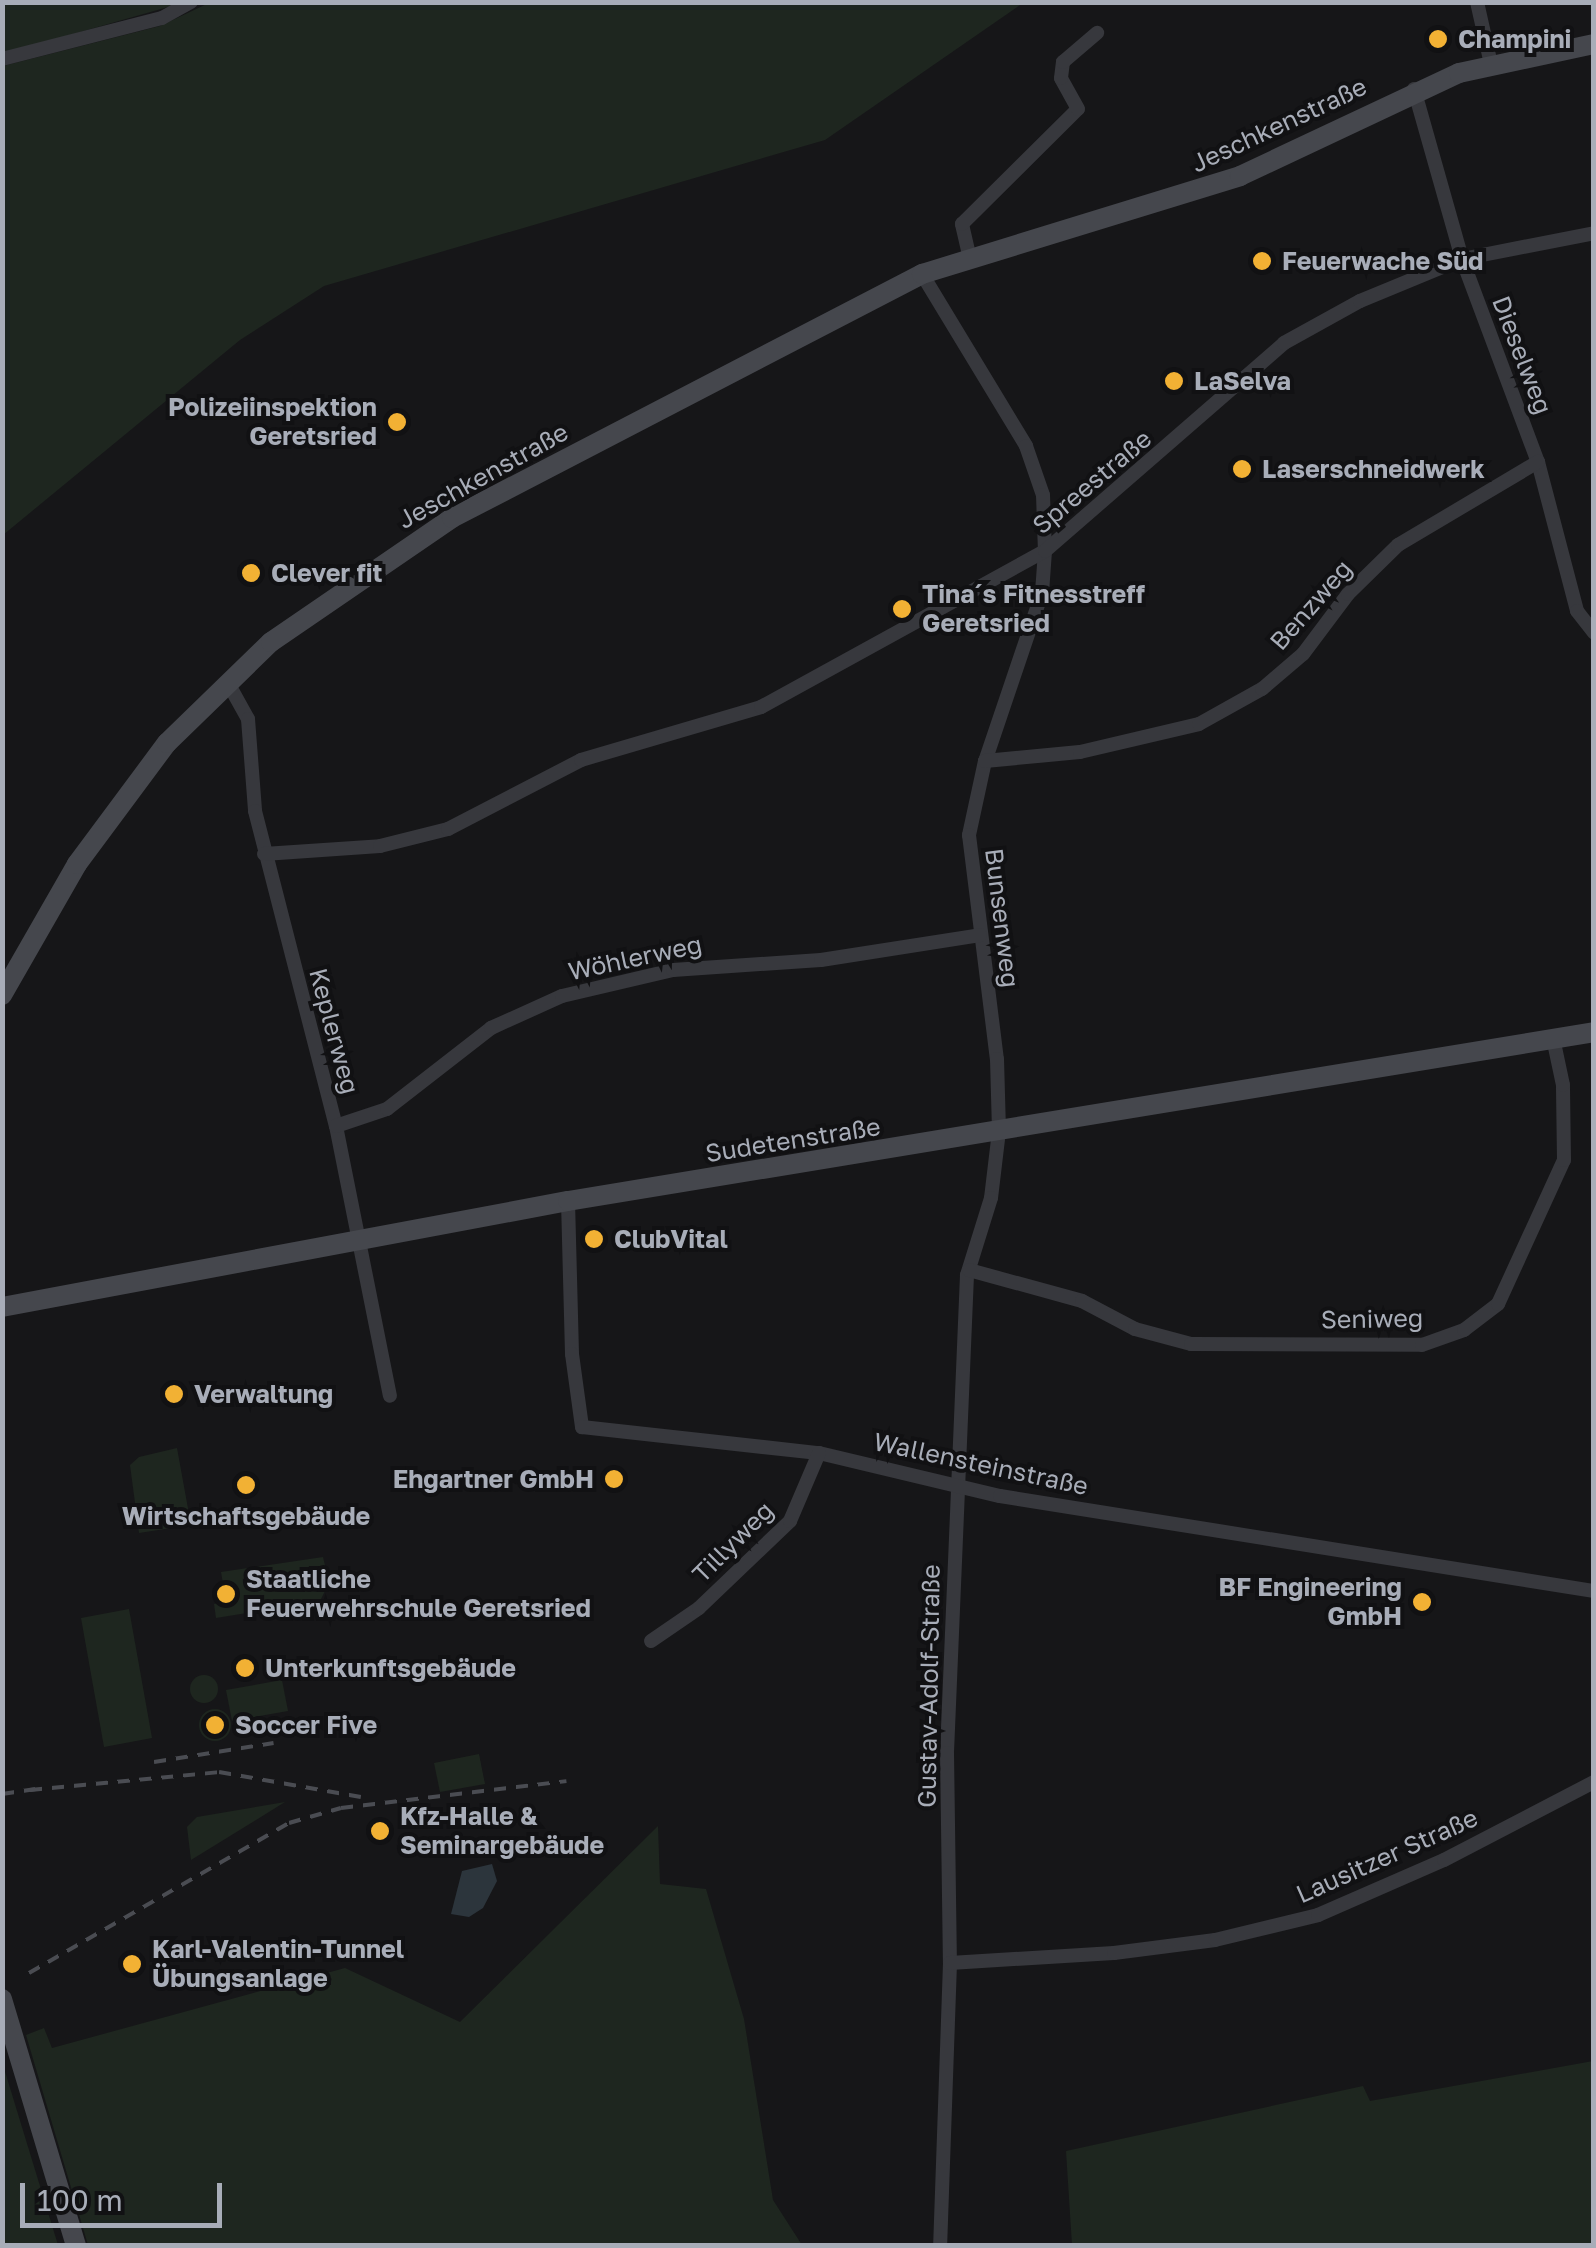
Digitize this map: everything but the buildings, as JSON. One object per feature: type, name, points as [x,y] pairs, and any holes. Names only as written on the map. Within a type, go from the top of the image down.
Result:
[{"type":"street","points":[[2,59],[132,27],[191,2]]},
{"type":"street","points":[[1476,2],[1492,64]]},
{"type":"street","points":[[970,259],[962,224],[1078,109],[1061,78],[1063,62],[1096,33]]},
{"type":"street","name":"Jeschkenstraße","points":[[2,995],[116,809],[166,743],[313,609],[452,518],[922,274],[1240,176],[1414,88],[1492,64],[1594,44]]},
{"type":"street","name":"Dieselweg","points":[[1414,88],[1462,260],[1538,462],[1576,611],[1594,633]]},
{"type":"street","name":"Spreestraße","points":[[264,854],[380,846],[467,822],[580,760],[761,707],[1045,550],[1196,426],[1268,352],[1360,301],[1462,260],[1594,233]]},
{"type":"street","name":"Bunsenweg","points":[[922,274],[1026,446],[1043,495],[1045,550],[1027,646],[984,761],[969,847],[998,1059],[999,1131]]},
{"type":"street","name":"Benzweg","points":[[984,761],[1080,752],[1200,724],[1262,689],[1303,654],[1348,594],[1398,544],[1538,462]]},
{"type":"street","name":"Keplerweg","points":[[228,683],[248,720],[264,854],[336,1126],[356,1242],[390,1396]]},
{"type":"street","name":"Wöhlerweg","points":[[336,1126],[387,1109],[491,1028],[562,996],[673,970],[821,960],[980,935]]},
{"type":"street","name":"Sudetenstraße","points":[[2,1307],[568,1201],[1594,1032]]},
{"type":"street","name":"Seniweg","points":[[969,1270],[1082,1300],[1135,1329],[1191,1344],[1422,1346],[1464,1330],[1498,1304],[1564,1160],[1563,1085],[1553,1038]]},
{"type":"street","name":"Gustav-Adolf-Straße","points":[[940,2246],[950,1962],[947,1752],[957,1482],[969,1270],[991,1198],[999,1131]]},
{"type":"street","name":"Wallensteinstraße","points":[[568,1201],[572,1354],[582,1427],[819,1452],[957,1482],[1000,1496],[1594,1590]]},
{"type":"street","name":"Tillyweg","points":[[651,1641],[699,1608],[790,1521],[819,1452]]},
{"type":"street","name":"Lausitzer Straße","points":[[950,1962],[1114,1954],[1215,1940],[1318,1914],[1444,1860],[1594,1782]]},
{"type":"street","points":[[2,1999],[76,2246]]},
{"type":"shaded area","points":[[3,3],[182,3],[3,54]]},
{"type":"shaded area","points":[[209,3],[1023,3],[825,140],[324,286],[240,340],[3,535],[3,66],[160,26]]},
{"type":"shaded area","points":[[177,1448],[191,1525],[139,1533],[130,1465],[139,1457]]},
{"type":"shaded area","points":[[323,1557],[329,1583],[320,1601],[216,1618],[214,1604],[226,1601],[221,1572]]},
{"type":"shaded area","points":[[129,1609],[152,1738],[104,1747],[81,1618]]},
{"type":"shaded area","points":[[204,1675],[214,1679],[218,1689],[214,1699],[204,1703],[194,1699],[190,1689],[194,1679]]},
{"type":"shaded area","points":[[282,1680],[288,1711],[232,1721],[226,1690]]},
{"type":"shaded area","name":"Soccer Five","points":[[215,1709],[226,1714],[231,1725],[226,1736],[215,1741],[204,1736],[199,1725],[204,1714]]},
{"type":"shaded area","points":[[479,1754],[485,1784],[440,1792],[434,1763]]},
{"type":"shaded area","points":[[285,1802],[191,1860],[187,1827],[197,1817]]},
{"type":"shaded area","points":[[658,1826],[660,1884],[706,1889],[744,2019],[773,2200],[802,2245],[88,2245],[26,2035],[44,2028],[52,2048],[345,1968],[460,2022]]},
{"type":"shaded area","points":[[492,1864],[497,1881],[483,1908],[469,1917],[451,1914],[462,1871]]},
{"type":"shaded area","points":[[1593,2061],[1593,2245],[1072,2245],[1066,2151],[1363,2086],[1370,2101]]},
{"type":"shaded area","points":[[3,2065],[58,2245],[3,2245]]},
{"type":"railway","points":[[154,1762],[274,1743]]},
{"type":"railway","points":[[30,1790],[219,1772],[361,1797]]},
{"type":"railway","points":[[29,1973],[289,1823],[341,1808],[566,1781]]},
{"type":"railway","points":[[2,1794],[43,1788]]},
{"type":"place","name":"Champini","points":[[1438,39]]},
{"type":"place","name":"Feuerwache Süd","points":[[1262,261]]},
{"type":"place","name":"LaSelva","points":[[1174,381]]},
{"type":"place","name":"Polizeiinspektion Geretsried","points":[[397,422]]},
{"type":"place","name":"Laserschneidwerk","points":[[1242,469]]},
{"type":"place","name":"Clever fit","points":[[251,573]]},
{"type":"place","name":"Tina´s Fitnesstreff Geretsried","points":[[902,609]]},
{"type":"place","name":"ClubVital","points":[[594,1239]]},
{"type":"place","name":"Verwaltung","points":[[174,1394]]},
{"type":"place","name":"Ehgartner GmbH","points":[[614,1479]]},
{"type":"place","name":"Wirtschaftsgebäude","points":[[246,1485]]},
{"type":"place","name":"Staatliche Feuerwehrschule Geretsried","points":[[226,1594]]},
{"type":"place","name":"BF Engineering GmbH","points":[[1422,1602]]},
{"type":"place","name":"Unterkunftsgebäude","points":[[245,1668]]},
{"type":"place","name":"Soccer Five","points":[[215,1725]]},
{"type":"place","name":"Kfz-Halle & Seminargebäude","points":[[380,1831]]},
{"type":"place","name":"Karl-Valentin-Tunnel Übungsanlage","points":[[132,1964]]}]
